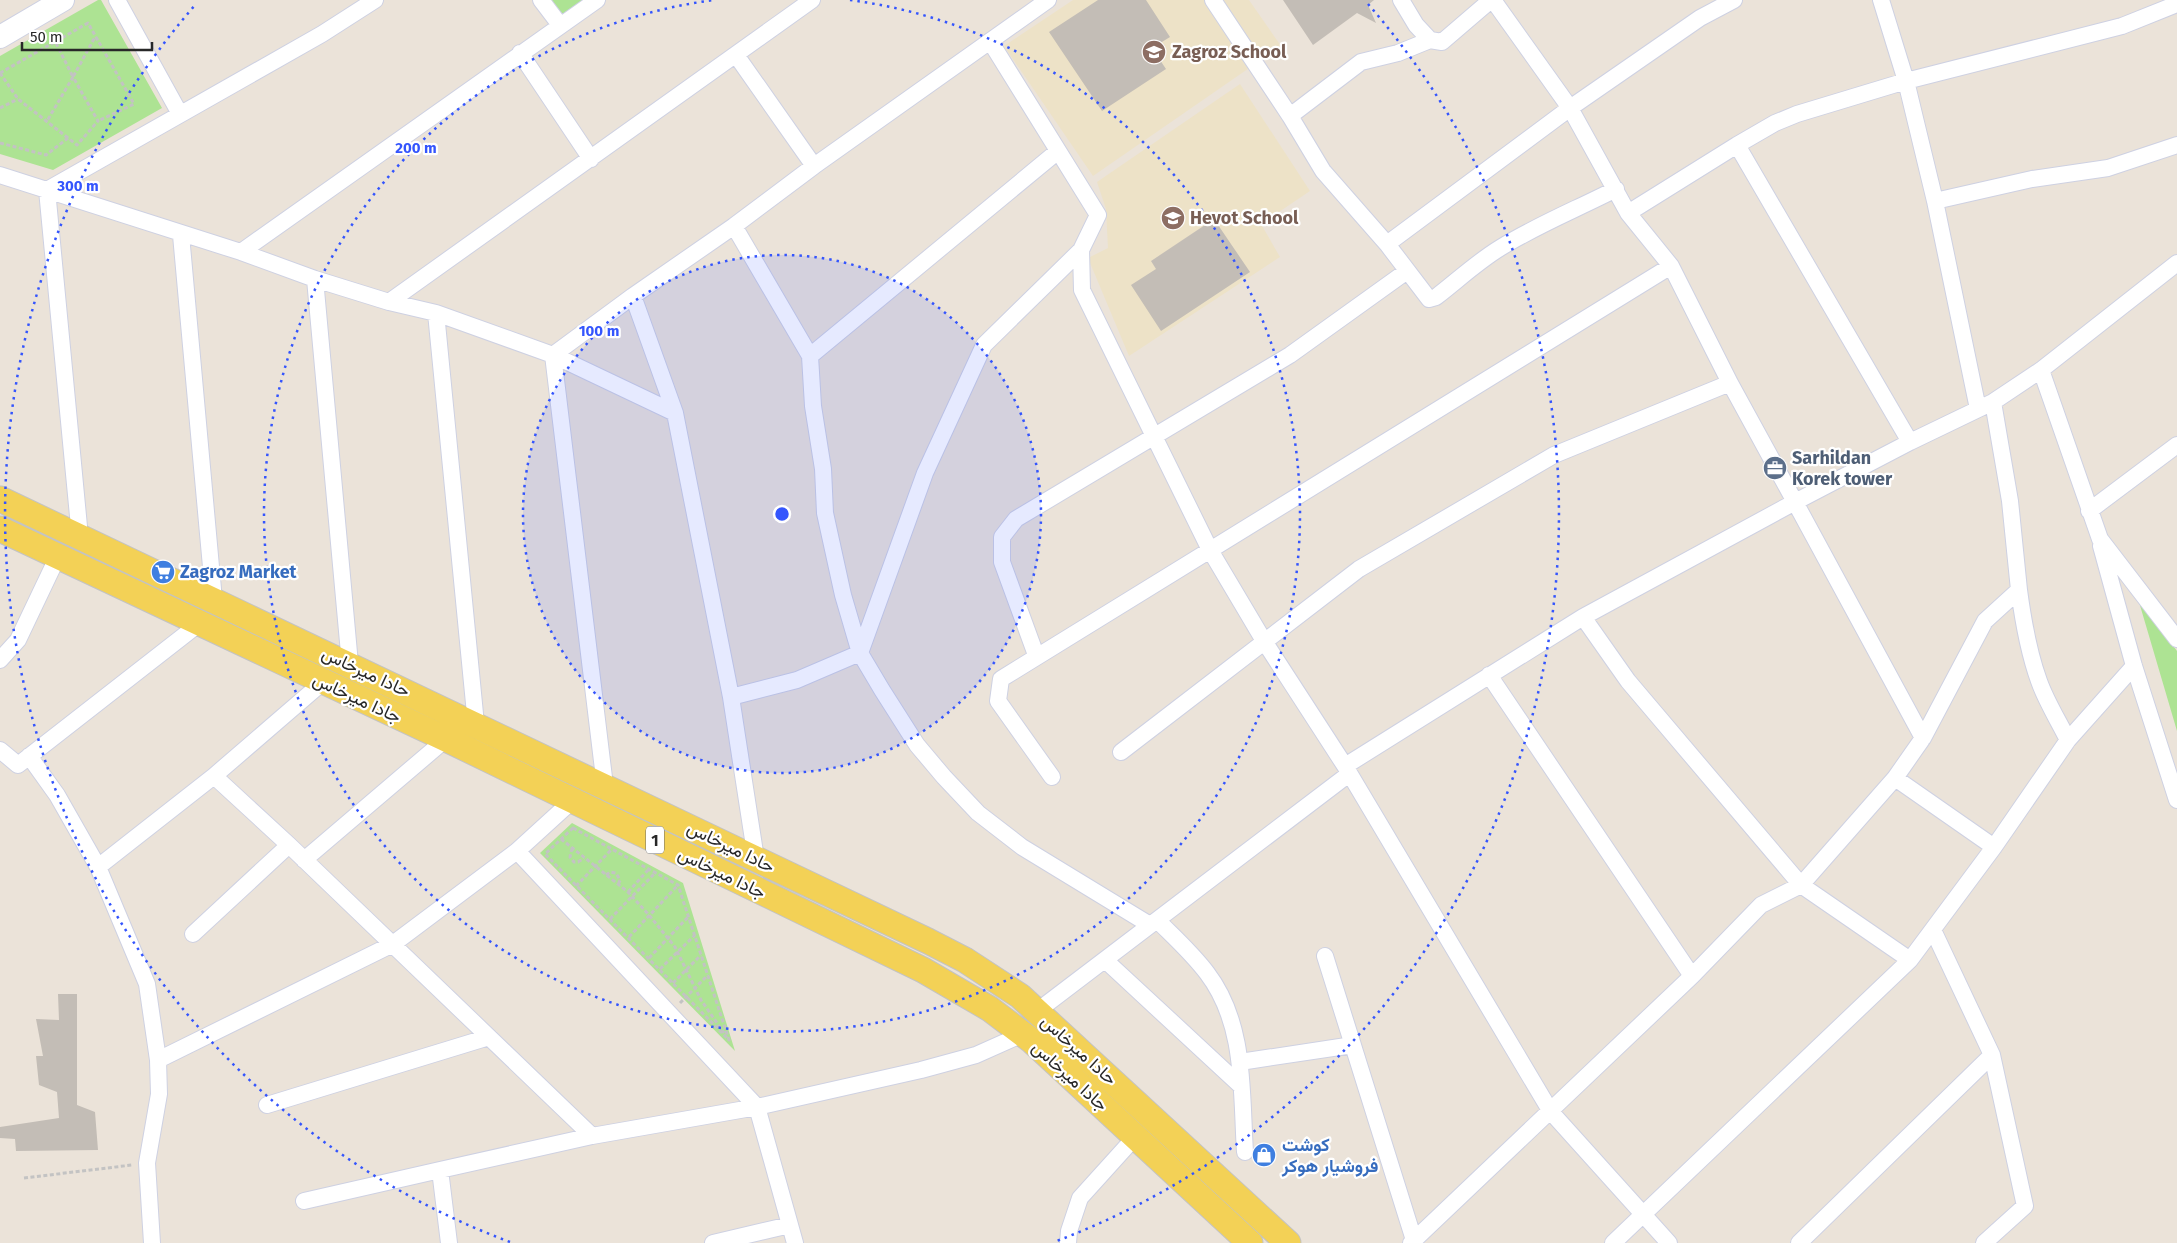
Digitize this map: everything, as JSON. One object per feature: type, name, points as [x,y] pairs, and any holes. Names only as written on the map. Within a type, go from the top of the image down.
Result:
[{"type":"main road","points":[[0,37],[63,0]]},
{"type":"main road","name":"حادا ميرخاس","points":[[0,499],[606,786],[964,960],[1020,996],[1288,1243]]},
{"type":"main road","name":"جادا ميرخاس","points":[[0,529],[446,739],[946,982],[990,1008],[1022,1034],[1136,1136],[1250,1243]]},
{"type":"street","points":[[117,0],[180,114]]},
{"type":"street","points":[[47,190],[322,34],[375,0]]},
{"type":"street","points":[[541,0],[560,26]]},
{"type":"street","points":[[241,252],[597,0]]},
{"type":"street","points":[[389,302],[812,0]]},
{"type":"street","points":[[553,355],[1048,0]]},
{"type":"street","points":[[1214,0],[1290,116],[1323,171],[1387,244],[1429,299],[1436,297],[1498,249],[1541,225],[1582,207],[1616,189]]},
{"type":"street","points":[[1401,0],[1416,25],[1430,40]]},
{"type":"street","points":[[1290,116],[1361,62],[1398,53],[1430,40],[1442,42],[1492,0],[1570,108],[1628,213],[1671,266],[1730,383],[1923,738]]},
{"type":"street","points":[[1387,244],[1570,108],[1700,18],[1734,0]]},
{"type":"street","points":[[1880,0],[1906,81],[1935,201],[1978,409]]},
{"type":"street","points":[[1628,213],[1737,145],[1775,123],[1797,114],[1906,81],[2122,26],[2177,4]]},
{"type":"street","points":[[731,697],[796,680],[860,653],[926,473],[984,345],[1081,250],[1098,216],[990,41]]},
{"type":"street","points":[[520,53],[591,159]]},
{"type":"street","points":[[736,55],[814,166]]},
{"type":"street","points":[[1737,145],[1910,442]]},
{"type":"street","points":[[1935,201],[2032,179],[2108,168],[2177,145]]},
{"type":"street","points":[[810,356],[1058,151]]},
{"type":"street","points":[[0,175],[181,235],[241,252],[315,279],[389,302],[436,313],[553,355],[675,413]]},
{"type":"street","points":[[47,190],[80,537]]},
{"type":"street","points":[[734,226],[810,356],[813,406],[823,470],[825,513],[843,595],[860,653],[917,745],[978,813],[1022,847],[1154,922],[1193,956],[1208,974],[1220,994],[1234,1030],[1240,1062],[1245,1152]]},
{"type":"street","points":[[181,235],[214,600]]},
{"type":"street","points":[[1081,250],[1082,290],[1210,550],[1264,641],[1347,770],[1551,1112],[1669,1243]]},
{"type":"street","points":[[1036,1012],[1347,770],[1488,675],[1583,617],[1795,502],[1910,442],[1993,402],[2041,370],[2177,263]]},
{"type":"street","points":[[1052,777],[998,701],[1001,679],[1036,655],[1671,266]]},
{"type":"street","points":[[1036,655],[1002,562],[1002,537],[1016,519],[1290,355],[1407,271]]},
{"type":"street","points":[[315,279],[350,664]]},
{"type":"street","points":[[633,296],[675,413],[731,697],[756,859]]},
{"type":"street","points":[[436,313],[476,724]]},
{"type":"street","points":[[553,355],[606,786]]},
{"type":"street","points":[[2041,370],[2100,539],[2134,666],[2177,800]]},
{"type":"street","points":[[1121,752],[1359,569],[1554,455],[1730,383]]},
{"type":"street","points":[[1993,402],[2010,501],[2022,618],[2039,682],[2068,740]]},
{"type":"street","points":[[2089,511],[2177,445]]},
{"type":"street","points":[[2100,539],[2177,639]]},
{"type":"street","points":[[0,660],[18,640],[58,556]]},
{"type":"street","points":[[1324,956],[1413,1242],[1692,976],[1761,905],[1801,885],[1895,778],[1923,738],[1985,621],[2018,590]]},
{"type":"street","points":[[1583,617],[1628,681],[1801,885],[1910,960]]},
{"type":"street","points":[[0,750],[18,765],[200,623]]},
{"type":"street","points":[[1613,1243],[1910,960],[1994,847],[2068,740],[2134,666]]},
{"type":"street","points":[[1488,675],[1692,976]]},
{"type":"street","points":[[98,867],[214,776],[323,682]]},
{"type":"street","points":[[304,860],[446,739]]},
{"type":"street","points":[[29,756],[57,795],[98,867],[147,984],[158,1060],[160,1094],[147,1163],[152,1243]]},
{"type":"street","points":[[214,776],[393,944],[592,1136]]},
{"type":"street","points":[[1895,778],[1994,847]]},
{"type":"street","points":[[158,1060],[393,944],[517,851],[573,800]]},
{"type":"street","points":[[193,934],[289,845]]},
{"type":"street","points":[[517,851],[757,1107],[794,1243]]},
{"type":"street","points":[[1934,930],[1992,1055],[2025,1206],[1984,1243]]},
{"type":"street","points":[[1105,960],[1241,1086]]},
{"type":"street","points":[[304,1201],[592,1136],[757,1107],[921,1070],[976,1055],[1022,1034]]},
{"type":"street","points":[[267,1105],[489,1037]]},
{"type":"street","points":[[1240,1062],[1352,1044]]},
{"type":"street","points":[[1799,1243],[1992,1055]]},
{"type":"street","points":[[1068,1243],[1069,1231],[1080,1198],[1136,1136]]},
{"type":"street","points":[[440,1170],[449,1243]]},
{"type":"street","points":[[713,1243],[790,1225]]},
{"type":"path","points":[[88,23],[96,37],[134,104],[98,121],[77,145],[18,99],[0,73],[56,43],[88,23]]},
{"type":"path","points":[[47,121],[96,37]]},
{"type":"path","points":[[56,43],[98,121]]},
{"type":"path","points":[[0,108],[18,99]]},
{"type":"path","points":[[0,142],[46,156],[68,138]]},
{"type":"path","points":[[573,828],[678,884],[729,1040],[545,854],[573,828]]},
{"type":"path","points":[[561,839],[628,892],[668,938],[687,970],[695,988],[729,1040]]},
{"type":"path","points":[[572,848],[570,857],[574,862],[584,858]]},
{"type":"path","points":[[562,900],[612,849]]},
{"type":"path","points":[[628,892],[649,869]]},
{"type":"path","points":[[606,875],[610,872],[616,873],[620,880],[618,885]]},
{"type":"path","points":[[610,919],[656,872]]},
{"type":"path","points":[[629,937],[678,884]]},
{"type":"path","points":[[648,958],[689,916]]},
{"type":"path","points":[[660,969],[695,935]]},
{"type":"path","points":[[673,983],[701,955]]},
{"type":"path","points":[[669,1014],[708,975]]},
{"type":"path","points":[[711,1022],[720,1013]]},
{"type":"path","points":[[24,1178],[147,1163]]},
{"type":"shaded area","points":[[1073,0],[1249,0],[1281,46],[1093,176],[1004,46]]},
{"type":"shaded area","points":[[1240,84],[1310,191],[1261,224],[1280,257],[1129,356],[1088,258],[1108,248],[1106,209],[1097,182]]},
{"type":"green space","points":[[101,0],[162,108],[53,170],[0,154],[0,56]]},
{"type":"green space","points":[[540,0],[586,0],[554,21]]},
{"type":"green space","points":[[2139,602],[2177,651],[2177,731]]},
{"type":"green space","points":[[572,823],[683,883],[735,1051],[540,853]]},
{"type":"building","points":[[1098,0],[1146,0],[1170,37],[1152,48],[1166,69],[1102,111],[1049,32]]},
{"type":"building","points":[[1283,0],[1374,0],[1368,5],[1376,23],[1357,13],[1313,45]]},
{"type":"building","points":[[1214,219],[1250,272],[1161,331],[1131,285],[1156,269],[1151,261]]},
{"type":"building","points":[[58,994],[77,994],[77,1105],[95,1112],[98,1150],[16,1151],[15,1139],[0,1138],[0,1127],[59,1118],[57,1092],[39,1085],[36,1056],[43,1056],[36,1019],[59,1020]]},
{"type":"place","name":"Zagroz School","points":[[1154,52]]},
{"type":"place","name":"Hevot School","points":[[1173,218]]},
{"type":"place","name":"Sarhildan Korek tower","points":[[1775,468]]},
{"type":"place","name":"Zagroz Market","points":[[163,572]]},
{"type":"place","name":"كوشت فروشيار هوكر","points":[[1264,1155]]}]
